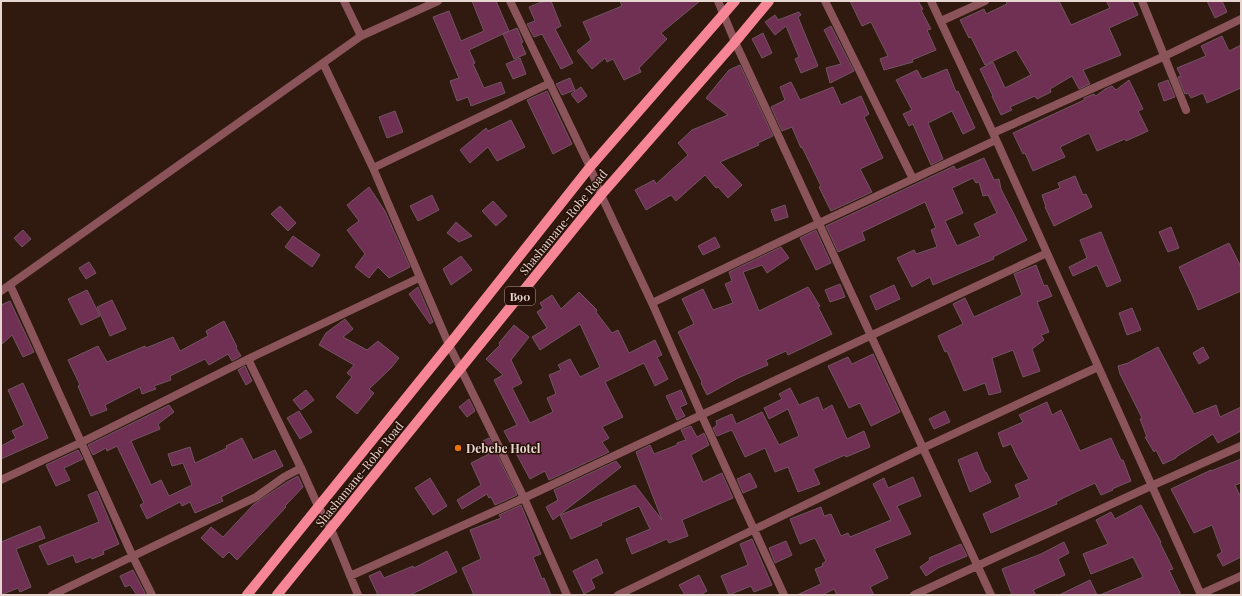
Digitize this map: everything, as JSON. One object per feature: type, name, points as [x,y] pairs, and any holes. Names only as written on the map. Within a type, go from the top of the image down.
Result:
[{"type":"main road","name":"Shashamane-Robe Road","points":[[247,595],[449,345],[590,167],[735,1]]},
{"type":"main road","name":"Shashamane-Robe Road","points":[[277,595],[601,195],[769,1]]},
{"type":"street","points":[[344,1],[361,36]]},
{"type":"street","points":[[1,291],[361,36],[438,1]]},
{"type":"street","points":[[510,1],[590,167],[601,195],[652,303],[700,414],[784,595]]},
{"type":"street","points":[[718,1],[735,42],[991,595]]},
{"type":"street","points":[[825,1],[913,179]]},
{"type":"street","points":[[931,1],[995,137],[1201,595],[1241,576]]},
{"type":"street","points":[[941,21],[985,1]]},
{"type":"street","points":[[1142,1],[1186,110]]},
{"type":"street","points":[[652,303],[913,179],[995,137],[1241,19]]},
{"type":"street","points":[[323,63],[373,168],[449,345],[462,368],[524,498],[567,595]]},
{"type":"street","points":[[373,168],[550,83]]},
{"type":"street","points":[[350,576],[524,498],[700,414],[1047,253]]},
{"type":"street","points":[[1,480],[82,442],[248,359],[419,278]]},
{"type":"street","points":[[10,285],[133,557],[152,595]]},
{"type":"street","points":[[248,359],[318,506],[331,529],[358,595]]},
{"type":"street","points":[[618,595],[754,528],[1098,367]]},
{"type":"street","points":[[914,595],[1241,446]]},
{"type":"street","points":[[52,595],[256,497],[284,477],[301,468]]},
{"type":"building","points":[[472,1],[496,1],[509,31],[469,50],[475,63],[473,64],[484,88],[501,82],[505,93],[471,106],[468,97],[457,101],[450,81],[459,78],[433,17],[449,11],[461,41],[484,31]]},
{"type":"building","points":[[544,1],[551,1],[561,26],[555,29],[573,63],[561,69],[542,34],[534,37],[527,24],[535,21],[529,7]]},
{"type":"building","points":[[620,1],[700,1],[661,33],[667,39],[639,68],[641,72],[624,80],[613,59],[607,62],[605,58],[592,69],[577,51],[591,40],[583,22],[622,6]]},
{"type":"building","points":[[850,1],[918,1],[931,29],[927,30],[936,50],[912,60],[913,62],[884,70],[880,59],[888,56],[871,22],[862,26]]},
{"type":"building","points":[[1006,1],[1059,1],[1071,25],[1110,8],[1106,1],[1132,1],[1138,15],[1109,28],[1121,55],[1083,70],[1090,84],[1079,89],[1072,76],[1050,89],[1051,92],[1037,99],[1035,96],[1010,107],[1012,110],[1001,115],[980,69],[993,62],[1005,88],[1031,75],[1016,50],[985,65],[971,37],[969,38],[960,20],[984,9],[986,14],[1007,4]]},
{"type":"building","points":[[1207,1],[1222,1],[1227,12],[1215,18]]},
{"type":"building","points":[[799,12],[801,15],[798,17],[818,66],[801,73],[795,59],[799,57],[786,26],[775,35],[765,22],[775,15],[778,20]]},
{"type":"building","points":[[831,26],[854,71],[830,83],[826,68],[841,64],[824,30]]},
{"type":"building","points":[[517,28],[526,54],[514,59],[503,34]]},
{"type":"building","points":[[763,33],[772,53],[762,58],[752,39]]},
{"type":"building","points":[[1222,36],[1229,51],[1241,45],[1241,88],[1207,103],[1203,93],[1191,98],[1188,93],[1185,94],[1178,77],[1181,76],[1177,68],[1206,56],[1201,46]]},
{"type":"building","points":[[520,58],[526,74],[513,79],[506,64]]},
{"type":"building","points":[[740,65],[773,136],[758,143],[759,145],[720,162],[742,185],[728,198],[718,187],[716,188],[705,175],[676,201],[671,195],[646,210],[635,190],[654,180],[656,184],[688,155],[678,143],[692,130],[728,115],[706,98],[729,70]]},
{"type":"building","points":[[947,69],[956,92],[958,91],[975,128],[963,134],[952,111],[928,123],[943,159],[931,165],[913,124],[909,126],[903,114],[912,110],[896,80],[917,70],[922,79]]},
{"type":"building","points":[[570,78],[575,90],[562,95],[556,84]]},
{"type":"building","points":[[1129,80],[1143,109],[1138,111],[1148,131],[1126,141],[1125,139],[1097,151],[1089,133],[1060,147],[1065,157],[1033,171],[1025,153],[1023,154],[1013,133],[1084,100],[1084,98],[1094,94],[1096,96],[1112,86],[1116,90]]},
{"type":"building","points":[[1168,80],[1175,97],[1164,101],[1158,84]]},
{"type":"building","points":[[791,82],[800,100],[833,87],[841,105],[861,96],[869,114],[864,117],[883,158],[860,169],[872,192],[831,211],[819,187],[821,186],[792,127],[782,131],[771,107],[785,100],[780,87]]},
{"type":"building","points":[[581,87],[587,96],[578,103],[571,94]]},
{"type":"building","points":[[547,91],[572,144],[553,154],[527,100]]},
{"type":"building","points":[[395,111],[403,132],[387,138],[379,117]]},
{"type":"building","points":[[511,120],[525,147],[497,161],[488,147],[470,163],[460,150],[486,128],[488,131]]},
{"type":"building","points":[[984,158],[994,180],[999,179],[1001,189],[1027,240],[993,257],[994,259],[933,285],[930,277],[912,287],[897,258],[914,250],[916,254],[937,247],[931,230],[936,228],[925,202],[862,232],[865,240],[838,252],[826,226],[954,166],[956,170]],"holes":[[[973,178],[976,183],[979,182],[983,196],[988,195],[997,213],[974,224],[980,236],[957,246],[945,221],[963,213],[952,188]]]},
{"type":"building","points":[[1075,176],[1083,195],[1086,194],[1092,207],[1054,226],[1045,207],[1042,195],[1060,188],[1058,183]]},
{"type":"building","points":[[369,187],[385,211],[410,267],[389,278],[378,267],[369,278],[355,267],[365,254],[347,230],[359,221],[347,205]]},
{"type":"building","points":[[432,195],[439,210],[418,221],[410,206]]},
{"type":"building","points":[[493,201],[507,216],[496,226],[482,211]]},
{"type":"building","points":[[785,205],[788,217],[775,221],[771,210]]},
{"type":"building","points":[[280,206],[296,223],[288,231],[271,214]]},
{"type":"building","points":[[456,222],[472,236],[459,242],[447,233]]},
{"type":"building","points":[[1171,227],[1179,248],[1168,252],[1159,232]]},
{"type":"building","points":[[23,230],[31,239],[22,247],[14,238]]},
{"type":"building","points":[[816,230],[831,263],[816,270],[800,238]]},
{"type":"building","points":[[1101,232],[1121,281],[1107,287],[1097,265],[1073,276],[1069,267],[1087,258],[1080,240]]},
{"type":"building","points":[[293,236],[320,255],[312,267],[285,247]]},
{"type":"building","points":[[715,237],[720,247],[703,255],[698,246]]},
{"type":"building","points":[[1229,243],[1241,267],[1241,291],[1198,310],[1179,267]]},
{"type":"building","points":[[781,247],[789,258],[767,273],[762,265],[743,272],[759,311],[808,287],[820,306],[818,307],[832,334],[788,355],[786,351],[766,360],[768,365],[738,378],[707,395],[678,332],[694,324],[682,299],[703,289],[713,310],[733,303],[725,284],[732,281],[729,272]]},
{"type":"building","points":[[461,256],[472,270],[451,285],[443,269]]},
{"type":"building","points":[[89,262],[96,273],[86,279],[79,268]]},
{"type":"building","points":[[1036,265],[1044,286],[1047,285],[1052,296],[1037,302],[1049,332],[1041,335],[1044,340],[1032,349],[1040,371],[1023,377],[1013,350],[992,358],[1001,392],[989,395],[985,383],[964,391],[947,351],[945,352],[938,336],[963,324],[953,304],[965,298],[974,317],[1022,295],[1014,274]]},
{"type":"building","points":[[840,284],[845,297],[830,302],[825,290]]},
{"type":"building","points":[[894,285],[900,299],[876,310],[870,296]]},
{"type":"building","points":[[418,287],[433,322],[430,324],[409,294]]},
{"type":"building","points":[[87,290],[100,316],[81,325],[68,299]]},
{"type":"building","points":[[579,292],[597,310],[596,312],[612,333],[618,330],[629,353],[655,340],[662,355],[657,357],[668,379],[655,386],[644,363],[605,382],[623,417],[602,427],[609,438],[602,442],[609,452],[549,480],[545,471],[530,479],[504,431],[517,425],[494,380],[503,375],[486,359],[500,345],[499,343],[514,325],[529,337],[511,360],[522,383],[512,388],[530,423],[553,412],[547,398],[556,394],[549,375],[561,370],[558,365],[570,359],[580,377],[600,367],[580,324],[540,350],[532,337],[547,328],[537,312],[543,308],[540,303],[552,295],[561,309]]},
{"type":"building","points":[[112,300],[126,329],[110,336],[97,307]]},
{"type":"building","points":[[10,301],[34,352],[23,357],[12,335],[1,345],[1,305]]},
{"type":"building","points":[[1132,308],[1141,330],[1127,335],[1119,313]]},
{"type":"building","points":[[345,319],[353,329],[343,337],[367,350],[378,341],[399,358],[391,368],[369,389],[374,393],[357,414],[336,397],[352,377],[347,373],[354,365],[319,345],[326,333]]},
{"type":"building","points":[[224,321],[241,356],[232,361],[228,354],[209,365],[205,359],[170,376],[171,380],[154,386],[156,389],[142,394],[140,387],[105,405],[107,410],[91,416],[78,386],[80,385],[68,360],[98,346],[107,362],[145,346],[146,348],[173,337],[180,351],[208,336],[206,331]]},
{"type":"building","points":[[1158,347],[1194,414],[1216,405],[1220,417],[1241,407],[1241,431],[1218,443],[1213,434],[1176,458],[1163,464],[1156,450],[1154,452],[1145,437],[1147,437],[1140,419],[1142,418],[1120,374],[1118,366],[1128,363]]},
{"type":"building","points":[[1203,347],[1209,358],[1199,364],[1193,353]]},
{"type":"building","points":[[873,354],[900,412],[871,426],[860,403],[849,408],[828,366],[848,357],[852,364]]},
{"type":"building","points":[[245,366],[252,381],[246,385],[238,370]]},
{"type":"building","points":[[23,383],[48,438],[1,459],[1,446],[16,438],[12,431],[24,425],[8,390]]},
{"type":"building","points":[[790,388],[799,405],[818,397],[823,410],[832,405],[847,439],[864,431],[870,447],[846,457],[845,455],[813,469],[820,484],[798,492],[788,467],[775,472],[765,448],[745,457],[732,430],[717,436],[713,428],[717,425],[716,421],[732,414],[736,424],[762,412],[779,445],[799,436],[788,409],[769,419],[764,408],[782,399],[779,394]]},
{"type":"building","points":[[306,390],[314,400],[301,410],[293,400]]},
{"type":"building","points":[[681,390],[687,404],[680,407],[685,416],[677,420],[666,396]]},
{"type":"building","points":[[469,399],[475,411],[467,417],[459,407]]},
{"type":"building","points":[[1047,402],[1052,415],[1061,410],[1080,451],[1111,438],[1121,460],[1123,460],[1131,481],[1101,495],[1095,483],[1065,497],[1056,502],[1057,504],[991,533],[983,514],[1020,497],[1015,485],[1029,479],[1011,444],[1003,447],[998,433],[1023,422],[1019,415]]},
{"type":"building","points":[[169,405],[174,412],[158,424],[160,429],[131,441],[151,485],[161,480],[169,496],[192,485],[183,463],[172,466],[168,454],[190,447],[195,463],[227,448],[226,446],[242,438],[253,460],[275,450],[283,466],[221,497],[223,501],[195,513],[190,502],[182,506],[180,502],[147,519],[140,505],[144,503],[117,446],[107,451],[106,448],[93,455],[88,445]]},
{"type":"building","points":[[299,411],[312,432],[300,439],[287,418]]},
{"type":"building","points":[[945,411],[950,422],[934,429],[929,419]]},
{"type":"building","points":[[691,426],[697,437],[704,433],[709,445],[691,455],[703,482],[722,473],[733,498],[682,520],[688,536],[669,543],[667,539],[632,554],[626,539],[650,529],[639,506],[601,523],[602,525],[571,539],[560,515],[635,485],[662,520],[636,452],[650,445],[654,454],[677,445],[677,443],[686,440],[681,430]]},
{"type":"building","points":[[489,438],[517,495],[495,505],[491,497],[489,498],[487,494],[462,509],[457,500],[481,485],[471,463],[489,454],[483,441]]},
{"type":"building","points":[[78,450],[83,459],[64,468],[70,480],[56,486],[46,465]]},
{"type":"building","points":[[977,452],[985,472],[991,482],[970,492],[958,460]]},
{"type":"building","points":[[1241,459],[1241,483],[1235,485],[1241,498],[1241,557],[1223,566],[1217,555],[1222,552],[1212,525],[1194,533],[1171,489],[1211,470]]},
{"type":"building","points":[[616,461],[621,467],[553,520],[546,507],[558,500],[554,490]]},
{"type":"building","points":[[750,473],[757,487],[743,493],[737,479]]},
{"type":"building","points":[[298,476],[303,487],[237,560],[229,552],[223,558],[201,538],[211,527],[223,537],[254,504]]},
{"type":"building","points":[[913,477],[921,496],[897,506],[911,534],[874,549],[888,578],[870,587],[874,595],[837,595],[834,589],[822,595],[797,595],[821,584],[815,569],[823,566],[822,564],[826,561],[815,538],[800,544],[790,519],[821,507],[824,516],[831,514],[841,536],[848,533],[850,537],[891,520],[873,484],[884,478],[888,488]]},
{"type":"building","points":[[430,478],[447,506],[433,515],[415,488]]},
{"type":"building","points":[[97,491],[119,544],[103,551],[104,554],[92,559],[91,557],[76,563],[73,555],[48,565],[39,546],[99,522],[88,495]]},
{"type":"building","points":[[521,505],[541,554],[533,557],[542,579],[544,578],[551,595],[474,595],[462,568],[481,559],[470,530],[501,518],[499,515]]},
{"type":"building","points":[[1141,505],[1161,542],[1160,543],[1173,569],[1169,570],[1181,595],[1100,595],[1143,577],[1133,557],[1091,574],[1083,554],[1108,544],[1096,520],[1111,512],[1115,519]]},
{"type":"building","points":[[40,526],[45,538],[16,549],[31,587],[20,592],[18,588],[1,595],[1,542]]},
{"type":"building","points":[[752,539],[772,585],[754,592],[751,586],[729,595],[721,576],[748,565],[740,544]]},
{"type":"building","points":[[786,541],[792,555],[775,563],[769,548]]},
{"type":"building","points":[[1064,542],[1069,553],[1058,559],[1065,575],[1033,590],[1036,595],[1012,595],[1002,569],[1041,554]]},
{"type":"building","points":[[961,544],[967,556],[938,568],[926,576],[920,567],[930,560],[929,558]]},
{"type":"building","points":[[447,551],[457,572],[410,595],[378,595],[369,576],[380,571],[384,578],[413,566],[414,568]]},
{"type":"building","points":[[597,559],[603,573],[591,579],[595,588],[584,594],[573,571]]},
{"type":"building","points":[[133,570],[146,595],[137,595],[130,585],[125,587],[120,576]]},
{"type":"building","points":[[699,575],[707,591],[700,595],[685,595],[679,585]]},
{"type":"building","points":[[1090,580],[1097,595],[1059,595]]},
{"type":"place","name":"Debebe Hotel","points":[[458,448]]}]
